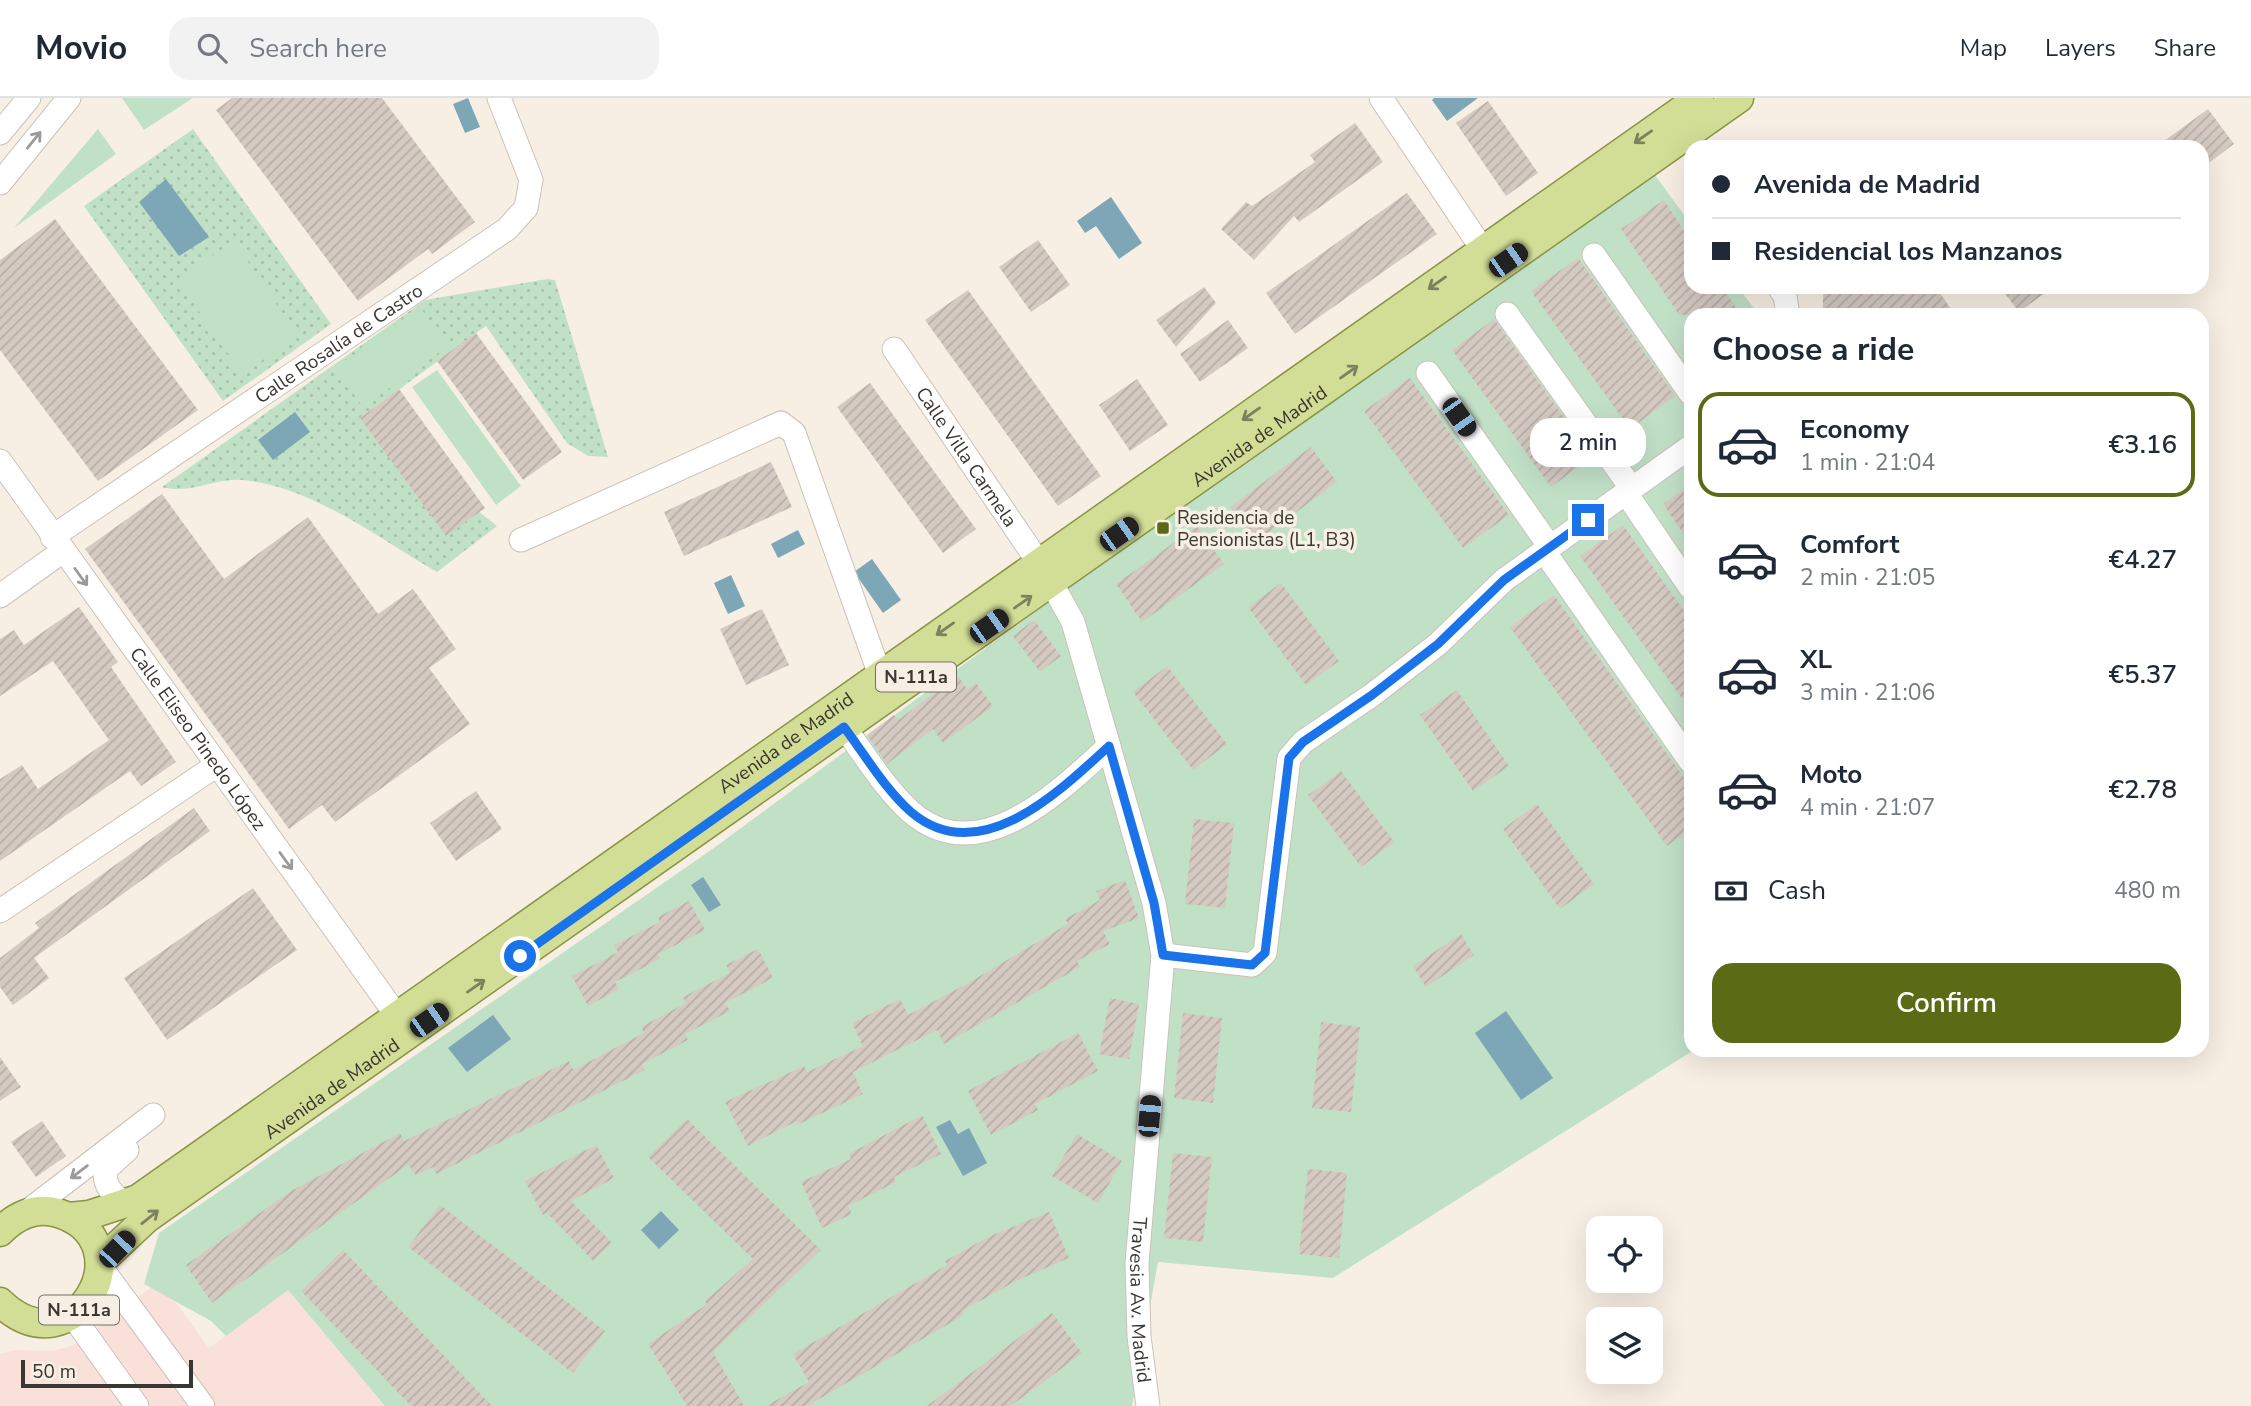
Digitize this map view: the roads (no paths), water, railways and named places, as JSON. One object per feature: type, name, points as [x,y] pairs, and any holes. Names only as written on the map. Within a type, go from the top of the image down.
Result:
[{"type":"main road","name":"Avenida de Madrid","points":[[100,1264],[148,1217],[844,727],[1045,573],[1483,250],[1699,98]]},
{"type":"main road","name":"Avenida de Madrid","points":[[1694,140],[1739,98]]},
{"type":"main road","name":"Avenida de Madrid","points":[[69,1217],[89,1215],[138,1199],[880,675],[1045,573],[1684,149]]},
{"type":"main road","name":"N-111a","points":[[9,1218],[55,1212],[69,1217]]},
{"type":"main road","points":[[69,1217],[84,1228],[95,1244],[100,1264]]},
{"type":"main road","name":"N-111a","points":[[0,1327],[28,1321],[58,1321],[72,1315],[94,1293],[100,1264]]},
{"type":"main road","name":"N-111a","points":[[0,1302],[11,1313],[28,1321]]},
{"type":"street","points":[[0,133],[29,98]]},
{"type":"street","points":[[0,183],[69,98]]},
{"type":"street","name":"Calle Rosalía de Castro","points":[[0,596],[57,544],[507,229],[526,208],[531,180],[499,98]]},
{"type":"street","points":[[1381,98],[1483,250]]},
{"type":"street","points":[[1594,255],[1684,384]]},
{"type":"street","points":[[1507,314],[1629,491],[1684,578]]},
{"type":"street","name":"Calle Villa Carmela","points":[[894,349],[1045,573]]},
{"type":"street","points":[[1428,373],[1684,752]]},
{"type":"street","points":[[521,540],[781,423],[794,433],[880,675]]},
{"type":"street","points":[[1163,955],[1252,965],[1265,953],[1289,758],[1303,742],[1372,695],[1438,644],[1504,580],[1684,451]]},
{"type":"street","name":"Calle Eliseo Pinedo López","points":[[0,461],[397,1016]]},
{"type":"street","name":"Travesia Av. Madrid","points":[[1045,573],[1073,622],[1154,903],[1163,955],[1137,1263],[1139,1336],[1148,1406]]},
{"type":"street","points":[[844,727],[911,812],[943,829],[967,833],[987,831],[1011,822],[1073,779],[1109,746]]},
{"type":"street","points":[[0,911],[217,765]]},
{"type":"street","points":[[9,1218],[156,1119],[105,1170],[104,1180],[111,1192],[124,1203]]},
{"type":"street","points":[[100,1264],[203,1406]]},
{"type":"street","points":[[72,1315],[137,1406]]},
{"type":"water","points":[[468,98],[480,127],[465,133],[453,104]]},
{"type":"water","points":[[1478,98],[1447,121],[1432,100]]},
{"type":"water","points":[[166,179],[209,237],[179,256],[139,202]]},
{"type":"water","points":[[1111,197],[1142,243],[1119,259],[1096,226],[1085,233],[1077,221]]},
{"type":"water","points":[[295,412],[310,432],[273,460],[258,440]]},
{"type":"water","points":[[798,530],[805,544],[778,558],[771,544]]},
{"type":"water","points":[[872,559],[901,600],[883,613],[854,572]]},
{"type":"water","points":[[731,575],[745,606],[728,614],[714,583]]},
{"type":"water","points":[[703,877],[721,905],[709,912],[691,885]]},
{"type":"water","points":[[1506,1011],[1553,1078],[1521,1100],[1475,1033]]},
{"type":"water","points":[[493,1015],[511,1039],[467,1072],[448,1048]]},
{"type":"water","points":[[950,1120],[958,1134],[969,1128],[987,1163],[963,1176],[936,1127]]},
{"type":"water","points":[[661,1211],[679,1230],[659,1249],[641,1230]]},
{"type":"place","name":"Residencia de Pensionistas (L1, B3)","points":[[1163,528]]}]
